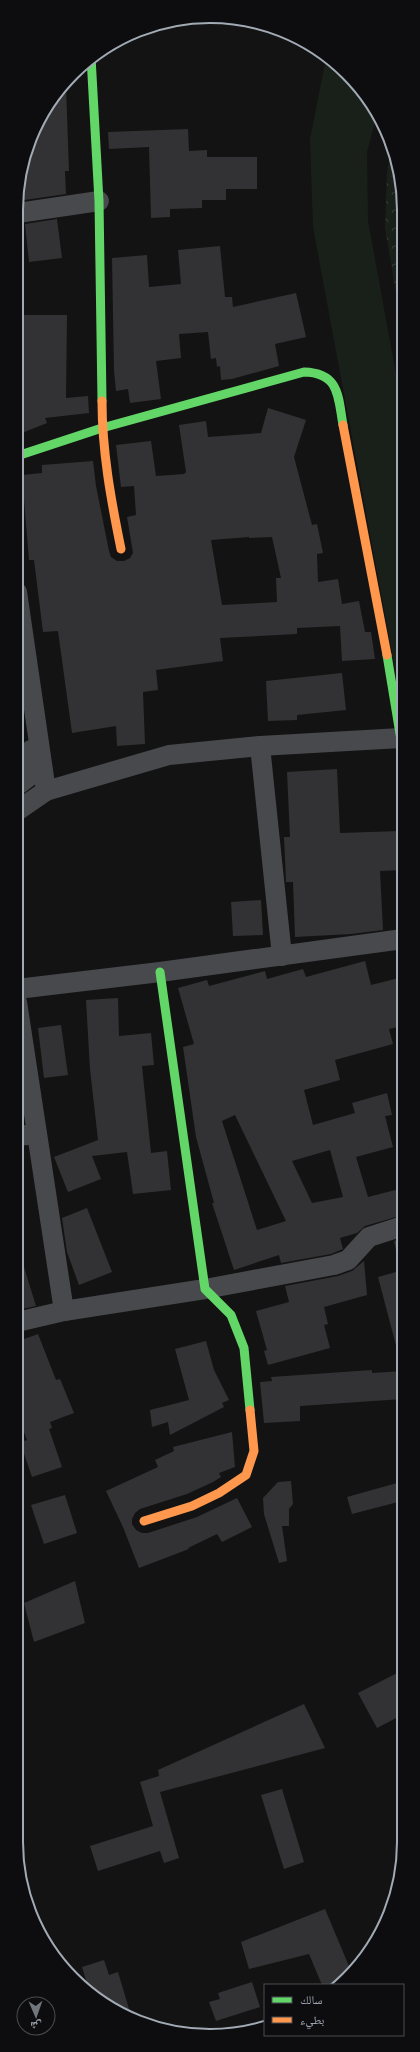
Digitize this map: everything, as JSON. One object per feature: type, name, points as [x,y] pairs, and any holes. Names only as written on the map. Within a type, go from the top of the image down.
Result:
[{"type":"street","points":[[91,66],[99,201],[102,428],[108,484],[121,549]]},
{"type":"street","points":[[23,212],[99,201]]},
{"type":"street","points":[[23,454],[102,428],[304,372],[322,374],[328,378],[336,387],[383,629],[397,714]]},
{"type":"street","points":[[23,633],[46,790]]},
{"type":"street","points":[[23,707],[33,763],[31,775],[23,781]]},
{"type":"street","points":[[23,807],[46,790],[169,755],[260,746],[397,745]]},
{"type":"street","points":[[260,746],[282,956]]},
{"type":"street","points":[[23,988],[160,972],[397,940]]},
{"type":"street","points":[[144,1522],[192,1506],[219,1493],[246,1475],[254,1451],[244,1348],[231,1315],[204,1289],[160,972]]},
{"type":"street","points":[[23,1042],[64,1311]]},
{"type":"street","points":[[23,1135],[37,1134]]},
{"type":"street","points":[[23,1320],[64,1311],[204,1289],[334,1265],[348,1260],[369,1237],[397,1228]]},
{"type":"green space","points":[[325,63],[351,87],[375,122],[367,152],[368,221],[397,379],[397,680],[313,227],[310,139]]},
{"type":"green space","points":[[390,158],[397,198],[397,299],[385,228],[387,172]]},
{"type":"building","points":[[66,91],[69,171],[65,171],[66,194],[23,200],[29,162],[37,138],[48,116]]},
{"type":"building","points":[[188,129],[189,151],[207,150],[207,157],[257,157],[257,189],[226,189],[226,200],[202,200],[202,208],[170,209],[170,217],[151,218],[149,147],[109,149],[108,132]]},
{"type":"building","points":[[57,219],[62,258],[29,262],[25,224]]},
{"type":"building","points":[[220,246],[225,297],[232,297],[233,307],[296,293],[306,337],[275,344],[279,366],[232,379],[221,380],[220,366],[217,367],[216,358],[211,359],[208,332],[179,334],[181,358],[156,361],[161,399],[130,403],[128,389],[116,391],[114,371],[112,258],[147,255],[149,287],[181,284],[178,250]]},
{"type":"building","points":[[24,315],[67,315],[66,398],[88,396],[89,413],[45,418],[47,423],[23,433]]},
{"type":"building","points":[[268,408],[306,420],[294,457],[312,525],[317,524],[323,553],[317,554],[318,582],[338,579],[342,604],[359,601],[365,632],[371,632],[375,659],[342,661],[340,626],[297,628],[297,634],[220,638],[223,661],[156,670],[158,690],[143,692],[145,744],[117,746],[116,726],[72,733],[58,631],[43,632],[34,560],[29,560],[23,475],[42,473],[42,465],[93,461],[96,486],[109,551],[111,557],[117,561],[124,561],[130,558],[133,553],[127,517],[136,515],[134,486],[121,487],[116,445],[151,441],[156,476],[184,474],[186,472],[179,425],[206,421],[208,437],[261,433]],"holes":[[[272,537],[281,578],[276,578],[277,602],[222,605],[211,540]]]},
{"type":"building","points":[[342,673],[346,710],[297,715],[297,720],[268,721],[266,681]]},
{"type":"building","points":[[337,769],[340,833],[397,831],[397,870],[380,871],[383,930],[351,934],[295,937],[293,882],[286,882],[284,837],[290,837],[287,772]]},
{"type":"building","points":[[261,900],[263,935],[233,936],[231,902]]},
{"type":"building","points":[[365,961],[371,985],[397,978],[397,1027],[389,1029],[393,1044],[335,1060],[340,1080],[304,1090],[313,1125],[355,1113],[352,1103],[387,1093],[392,1115],[385,1116],[393,1147],[356,1157],[368,1197],[397,1190],[397,1217],[365,1226],[357,1233],[340,1238],[343,1249],[331,1254],[281,1263],[279,1255],[234,1270],[212,1203],[214,1203],[196,1137],[183,1047],[194,1044],[178,988],[207,980],[209,986],[265,971],[267,979],[303,969],[306,977]],"holes":[[[235,1115],[286,1221],[257,1230],[222,1121]],[[330,1150],[343,1197],[312,1203],[292,1161]]]},
{"type":"building","points":[[118,998],[119,1036],[151,1033],[154,1065],[142,1066],[151,1153],[167,1151],[171,1190],[133,1194],[127,1152],[92,1156],[101,1179],[68,1192],[54,1157],[98,1140],[90,1069],[86,1000]]},
{"type":"building","points":[[61,1025],[68,1075],[44,1078],[38,1028]]},
{"type":"building","points":[[87,1208],[112,1272],[79,1285],[67,1252],[62,1218]]},
{"type":"building","points":[[397,1240],[397,1254],[394,1241]]},
{"type":"building","points":[[364,1261],[367,1295],[324,1307],[328,1324],[324,1325],[330,1348],[268,1365],[264,1351],[267,1350],[256,1311],[289,1302],[285,1286],[338,1276],[352,1271]]},
{"type":"building","points":[[23,1264],[36,1306],[23,1309]]},
{"type":"building","points":[[397,1272],[397,1349],[378,1277]]},
{"type":"building","points":[[38,1334],[56,1380],[60,1379],[74,1413],[50,1422],[52,1428],[49,1429],[62,1467],[32,1477],[23,1451],[23,1441],[27,1440],[23,1429],[23,1339]]},
{"type":"building","points":[[206,1341],[214,1370],[229,1400],[222,1403],[224,1407],[170,1435],[168,1422],[152,1427],[150,1410],[189,1400],[175,1349]]},
{"type":"building","points":[[372,1370],[372,1373],[397,1371],[397,1399],[300,1406],[300,1421],[264,1423],[260,1382],[272,1381],[271,1377]]},
{"type":"building","points":[[232,1432],[235,1467],[219,1473],[221,1477],[187,1494],[140,1509],[135,1513],[132,1519],[132,1524],[136,1530],[142,1533],[148,1533],[197,1517],[237,1498],[252,1527],[222,1542],[217,1534],[188,1548],[189,1549],[139,1568],[123,1527],[106,1491],[158,1467],[155,1460],[174,1451],[173,1447]]},
{"type":"building","points":[[291,1481],[293,1504],[289,1509],[289,1526],[282,1526],[287,1561],[279,1563],[264,1514],[263,1498],[278,1482]]},
{"type":"building","points":[[397,1483],[397,1502],[352,1514],[347,1497]]},
{"type":"building","points":[[65,1495],[77,1533],[44,1544],[31,1505]]},
{"type":"building","points":[[75,1581],[85,1623],[34,1642],[24,1603]]},
{"type":"building","points":[[397,1673],[397,1718],[377,1728],[358,1693]]},
{"type":"building","points":[[304,1704],[325,1748],[160,1792],[179,1858],[164,1863],[160,1851],[98,1871],[90,1846],[153,1826],[140,1782],[159,1776],[158,1770]]},
{"type":"building","points":[[282,1789],[304,1862],[284,1869],[261,1795]]},
{"type":"building","points":[[325,1909],[349,1967],[332,1984],[322,1984],[309,1954],[249,1969],[241,1942]]},
{"type":"building","points":[[104,1960],[109,1975],[118,1972],[130,2011],[116,2004],[87,1983],[82,1967]]},
{"type":"building","points":[[252,1982],[260,2007],[216,2021],[209,2002],[220,1999],[218,1993]]},
{"type":"traffic: fast","points":[[91,66],[99,201],[102,401]]},
{"type":"traffic: fast","points":[[23,454],[102,428],[304,372],[316,373],[325,377],[331,382],[338,396],[343,425]]},
{"type":"traffic: fast","points":[[387,655],[397,716]]},
{"type":"traffic: fast","points":[[160,972],[205,1289],[231,1315],[244,1348],[250,1410]]},
{"type":"traffic: slow","points":[[102,401],[105,457],[121,549]]},
{"type":"traffic: slow","points":[[343,425],[387,655]]},
{"type":"traffic: slow","points":[[144,1521],[192,1506],[219,1493],[246,1475],[254,1451],[250,1410]]}]
